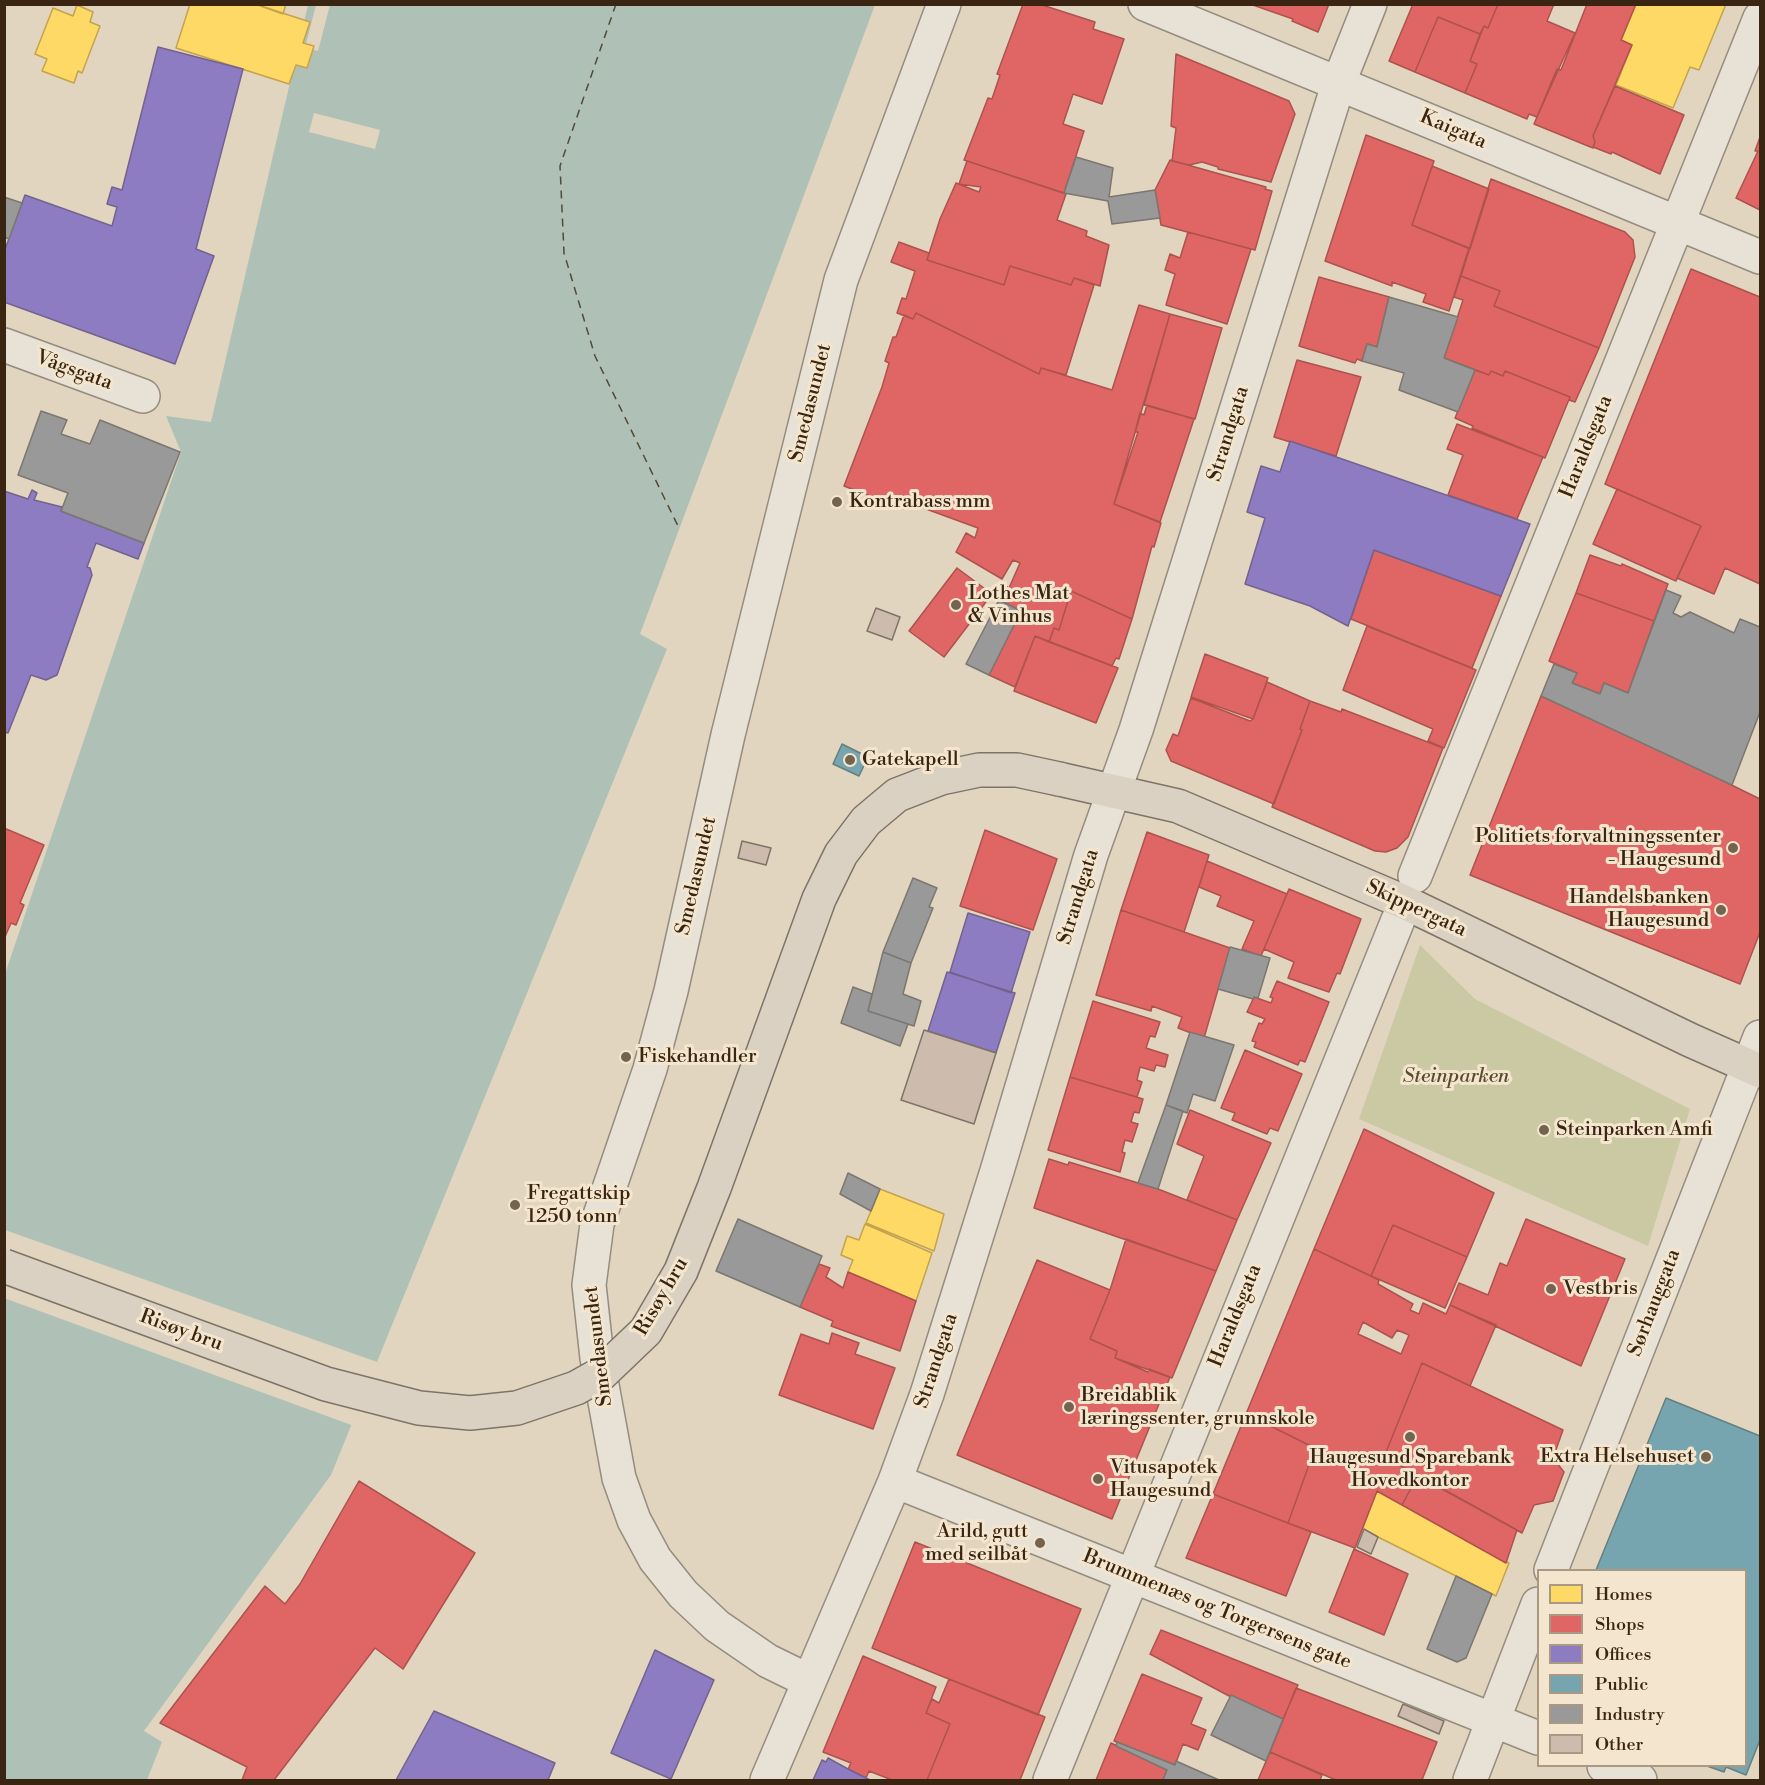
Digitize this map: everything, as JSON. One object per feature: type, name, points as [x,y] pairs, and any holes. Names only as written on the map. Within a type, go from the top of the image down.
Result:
[{"type":"main road","name":"Risøy bru","points":[[4,1266],[326,1384],[419,1408],[470,1413],[517,1408],[576,1388],[601,1374],[646,1331],[681,1271],[714,1188],[819,899],[841,854],[866,821],[897,795],[951,776],[979,770],[1017,770],[1059,779]]},
{"type":"main road","name":"Skippergata","points":[[1059,779],[1178,806],[1404,902],[1756,1058]]},
{"type":"street","name":"Smedasundet","points":[[809,1681],[768,1661],[717,1626],[683,1594],[650,1549],[634,1520],[619,1478],[597,1358],[589,1285],[597,1224],[650,1069],[671,991],[741,686],[841,280],[944,4]]},
{"type":"street","name":"Kaigata","points":[[1145,4],[1761,257]]},
{"type":"street","name":"Strandgata","points":[[767,1780],[895,1481],[927,1394],[1091,855],[1115,793],[1339,82],[1370,4]]},
{"type":"street","name":"Haraldsgata","points":[[1415,876],[1676,223],[1761,18]]},
{"type":"street","name":"Vågsgata","points":[[4,345],[143,396]]},
{"type":"street","name":"Haraldsgata","points":[[1050,1780],[1130,1577],[1398,920]]},
{"type":"street","name":"Sørhauggata","points":[[1551,1569],[1756,1058]]},
{"type":"street","name":"Brummenæs og Torgersens gate","points":[[895,1481],[1130,1577],[1537,1737]]},
{"type":"street","points":[[1470,1780],[1537,1609]]},
{"type":"street","points":[[1607,1767],[1640,1780]]},
{"type":"green space","name":"Steinparken","points":[[1420,945],[1475,999],[1690,1109],[1648,1246],[1359,1119]]},
{"type":"shaded area","points":[[308,5],[875,5],[640,634],[667,649],[331,1475],[144,1731],[162,1742],[147,1780],[5,1780],[5,974],[181,452],[166,416],[211,422]]},
{"type":"pier","points":[[316,5],[330,5],[318,51],[305,48]]},
{"type":"pier","points":[[314,113],[380,130],[375,149],[309,132]]},
{"type":"pier","points":[[5,1230],[380,1363],[354,1426],[4,1298]]},
{"type":"building: Homes","points":[[190,4],[255,4],[310,22],[303,43],[314,46],[307,68],[296,65],[289,84],[176,48]]},
{"type":"building: Homes","points":[[255,4],[286,4],[283,14]]},
{"type":"building: Homes","points":[[1636,4],[1726,4],[1699,70],[1690,67],[1673,108],[1616,85],[1632,45],[1621,40]]},
{"type":"building: Homes","points":[[77,5],[93,12],[90,22],[100,26],[82,73],[78,71],[74,83],[42,71],[47,59],[35,54],[53,8],[73,16]]},
{"type":"building: Homes","points":[[880,1189],[944,1214],[934,1251],[866,1223]]},
{"type":"building: Homes","points":[[865,1224],[932,1253],[916,1301],[848,1272],[853,1260],[841,1255],[847,1236],[859,1240]]},
{"type":"building: Homes","points":[[1377,1491],[1509,1563],[1496,1596],[1362,1529]]},
{"type":"building: Shops","points":[[1023,4],[1039,4],[1095,22],[1093,29],[1124,39],[1102,104],[1073,94],[1063,124],[1084,131],[1064,193],[964,160],[988,98],[992,99],[1000,75],[997,74]]},
{"type":"building: Shops","points":[[1250,4],[1329,4],[1318,32],[1292,21],[1293,19]]},
{"type":"building: Shops","points":[[1413,4],[1498,4],[1488,28],[1484,26],[1480,34],[1438,17],[1415,72],[1389,61]]},
{"type":"building: Shops","points":[[1498,4],[1554,4],[1547,21],[1575,33],[1537,117],[1529,114],[1527,119],[1465,93],[1477,64],[1470,61],[1484,26],[1488,28]]},
{"type":"building: Shops","points":[[1587,4],[1636,4],[1621,40],[1632,45],[1593,136],[1595,142],[1593,148],[1534,124],[1557,69],[1561,70]]},
{"type":"building: Shops","points":[[1438,17],[1480,34],[1470,61],[1477,64],[1465,93],[1415,72]]},
{"type":"building: Shops","points":[[1176,54],[1289,101],[1295,114],[1271,182],[1218,169],[1218,167],[1202,162],[1189,165],[1172,161],[1176,128],[1171,126]]},
{"type":"building: Shops","points":[[1615,86],[1684,115],[1660,174],[1612,152],[1611,154],[1593,147],[1595,142],[1593,136]]},
{"type":"building: Shops","points":[[1366,135],[1434,161],[1412,225],[1469,248],[1449,311],[1423,302],[1426,294],[1392,282],[1392,286],[1325,261]]},
{"type":"building: Shops","points":[[1760,137],[1760,210],[1736,198],[1758,151],[1755,151]]},
{"type":"building: Shops","points":[[1170,160],[1266,187],[1265,189],[1272,191],[1255,250],[1161,225],[1155,190]]},
{"type":"building: Shops","points":[[967,161],[1066,194],[1057,220],[1087,231],[1086,236],[1109,245],[1100,286],[1074,278],[1071,285],[1010,266],[1004,285],[927,260],[940,219],[956,183],[979,192],[981,187],[959,184]]},
{"type":"building: Shops","points":[[1432,166],[1489,189],[1470,249],[1412,225]]},
{"type":"building: Shops","points":[[1491,179],[1625,232],[1633,240],[1635,257],[1599,348],[1494,306],[1500,291],[1461,276]]},
{"type":"building: Shops","points":[[1188,232],[1251,249],[1227,324],[1166,305],[1175,274],[1165,270],[1170,254],[1180,258]]},
{"type":"building: Shops","points":[[899,242],[929,253],[927,260],[1004,285],[1010,266],[1071,285],[1074,278],[1094,285],[1066,375],[1041,368],[1039,374],[916,313],[913,319],[897,313],[902,298],[906,299],[915,271],[891,262]]},
{"type":"building: Shops","points":[[1691,269],[1760,297],[1760,584],[1725,568],[1714,594],[1677,578],[1701,526],[1605,484]]},
{"type":"building: Shops","points":[[1461,276],[1500,291],[1494,306],[1599,348],[1575,402],[1569,400],[1570,397],[1505,371],[1503,376],[1491,371],[1489,375],[1444,358],[1463,300],[1454,297]]},
{"type":"building: Shops","points":[[1319,277],[1389,297],[1377,347],[1367,344],[1362,361],[1357,359],[1355,363],[1299,346]]},
{"type":"building: Shops","points":[[1139,305],[1170,314],[1114,504],[1161,523],[1154,547],[1152,546],[1132,619],[1071,591],[1059,630],[1054,628],[1049,642],[1035,636],[1015,687],[989,675],[1021,611],[999,600],[1006,586],[1009,588],[1020,563],[1013,560],[1002,579],[956,552],[966,533],[975,538],[978,528],[907,502],[904,509],[844,486],[882,387],[889,363],[885,361],[893,337],[896,337],[904,315],[913,319],[916,313],[1039,374],[1041,368],[1112,390]]},
{"type":"building: Shops","points":[[1170,314],[1222,328],[1195,419],[1144,405]]},
{"type":"building: Shops","points":[[1297,360],[1361,377],[1336,456],[1274,437]]},
{"type":"building: Shops","points":[[1475,370],[1489,375],[1491,371],[1503,376],[1505,371],[1570,397],[1545,458],[1472,428],[1473,426],[1455,418]]},
{"type":"building: Shops","points":[[1147,405],[1194,419],[1160,522],[1114,504],[1138,432],[1135,432],[1140,413],[1144,415]]},
{"type":"building: Shops","points":[[1457,424],[1543,457],[1517,519],[1448,495],[1463,455],[1447,449]]},
{"type":"building: Shops","points":[[1617,489],[1701,526],[1676,581],[1593,544]]},
{"type":"building: Shops","points":[[1374,550],[1501,596],[1472,668],[1351,619]]},
{"type":"building: Shops","points":[[1590,555],[1621,566],[1622,564],[1668,584],[1654,621],[1576,593]]},
{"type":"building: Shops","name":"Lothes Mat & Vinhus","points":[[957,568],[992,594],[944,657],[909,631]]},
{"type":"building: Shops","points":[[1071,591],[1132,619],[1119,659],[1116,658],[1112,666],[1049,642],[1054,628],[1059,630]]},
{"type":"building: Shops","points":[[1576,593],[1654,621],[1628,693],[1604,683],[1600,694],[1572,683],[1577,673],[1549,661]]},
{"type":"building: Shops","points":[[1367,626],[1476,670],[1444,748],[1428,741],[1433,729],[1343,690]]},
{"type":"building: Shops","points":[[1035,636],[1118,668],[1096,723],[1014,691]]},
{"type":"building: Shops","points":[[1205,654],[1268,678],[1253,719],[1191,697]]},
{"type":"building: Shops","points":[[1267,682],[1310,701],[1300,729],[1302,730],[1274,804],[1171,761],[1166,750],[1173,734],[1178,736],[1191,698],[1250,721],[1253,719]]},
{"type":"building: Shops","points":[[1541,696],[1760,799],[1760,932],[1740,984],[1470,875]]},
{"type":"building: Shops","points":[[1310,701],[1341,712],[1342,709],[1443,748],[1408,837],[1397,848],[1386,852],[1375,851],[1272,807],[1302,730],[1300,729]]},
{"type":"building: Shops","points":[[4,828],[44,845],[20,903],[24,905],[16,925],[11,923],[4,939]]},
{"type":"building: Shops","points":[[985,830],[1057,859],[1033,930],[960,906]]},
{"type":"building: Shops","points":[[1147,832],[1209,855],[1184,932],[1121,910]]},
{"type":"building: Shops","points":[[1207,861],[1287,894],[1261,956],[1242,949],[1254,921],[1217,906],[1221,896],[1199,887]]},
{"type":"building: Shops","points":[[1289,889],[1361,919],[1340,974],[1337,973],[1329,992],[1288,978],[1294,962],[1264,949]]},
{"type":"building: Shops","points":[[1121,910],[1230,948],[1204,1038],[1178,1028],[1182,1017],[1152,1006],[1151,1011],[1096,995]]},
{"type":"building: Shops","points":[[1277,981],[1329,1002],[1305,1062],[1300,1060],[1298,1065],[1254,1047],[1256,1042],[1252,1041],[1259,1023],[1262,1024],[1265,1019],[1247,1012],[1254,997],[1271,1003],[1273,998],[1270,997]]},
{"type":"building: Shops","points":[[1093,1001],[1160,1022],[1155,1037],[1150,1036],[1146,1048],[1168,1055],[1165,1067],[1156,1065],[1154,1071],[1140,1067],[1137,1080],[1142,1082],[1137,1097],[1070,1077]]},
{"type":"building: Shops","points":[[1245,1050],[1302,1074],[1278,1131],[1270,1128],[1267,1134],[1232,1120],[1235,1113],[1221,1108]]},
{"type":"building: Shops","points":[[1070,1077],[1143,1099],[1139,1113],[1134,1112],[1131,1122],[1138,1124],[1132,1142],[1125,1140],[1122,1152],[1125,1153],[1120,1172],[1048,1150]]},
{"type":"building: Shops","points":[[1190,1110],[1271,1143],[1237,1220],[1187,1200],[1204,1156],[1177,1144]]},
{"type":"building: Shops","points":[[1364,1129],[1494,1193],[1467,1257],[1393,1225],[1371,1276],[1314,1249]]},
{"type":"building: Shops","points":[[1049,1159],[1068,1165],[1069,1162],[1158,1189],[1237,1220],[1216,1271],[1034,1208]]},
{"type":"building: Shops","name":"Vestbris","points":[[1526,1219],[1625,1259],[1581,1366],[1450,1305],[1459,1283],[1488,1295],[1500,1263],[1507,1266]]},
{"type":"building: Shops","points":[[1393,1225],[1467,1257],[1445,1308],[1371,1276]]},
{"type":"building: Shops","points":[[1126,1239],[1216,1271],[1172,1378],[1115,1358],[1117,1351],[1090,1339],[1110,1290]]},
{"type":"building: Shops","points":[[1314,1249],[1379,1280],[1378,1284],[1413,1304],[1410,1310],[1419,1314],[1423,1303],[1446,1314],[1450,1305],[1496,1325],[1470,1386],[1422,1363],[1384,1457],[1418,1475],[1402,1505],[1377,1491],[1355,1548],[1288,1523],[1315,1448],[1246,1414]],"holes":[[[1363,1322],[1392,1338],[1397,1330],[1409,1335],[1401,1354],[1358,1334]]]},
{"type":"building: Shops","points":[[1037,1260],[1110,1290],[1090,1339],[1117,1351],[1115,1358],[1148,1372],[1149,1369],[1170,1377],[1112,1519],[957,1455]]},
{"type":"building: Shops","points":[[819,1264],[830,1268],[826,1277],[843,1288],[848,1272],[916,1301],[900,1351],[831,1326],[833,1321],[800,1307]]},
{"type":"building: Shops","points":[[832,1333],[859,1343],[855,1354],[895,1368],[873,1429],[779,1395],[801,1334],[829,1344]]},
{"type":"building: Shops","points":[[1422,1363],[1563,1430],[1553,1458],[1564,1472],[1553,1501],[1534,1505],[1522,1533],[1384,1457]]},
{"type":"building: Shops","points":[[1246,1414],[1315,1448],[1288,1523],[1213,1494]]},
{"type":"building: Shops","points":[[1418,1475],[1517,1530],[1506,1563],[1402,1505]]},
{"type":"building: Shops","points":[[359,1481],[475,1553],[403,1669],[375,1648],[274,1780],[242,1780],[247,1767],[160,1723],[265,1586],[285,1604],[300,1584]]},
{"type":"building: Shops","points":[[1213,1494],[1311,1532],[1286,1596],[1186,1558]]},
{"type":"building: Shops","points":[[915,1542],[1081,1609],[1038,1715],[872,1648]]},
{"type":"building: Shops","points":[[1354,1549],[1408,1574],[1384,1635],[1329,1612]]},
{"type":"building: Shops","points":[[1161,1630],[1298,1685],[1283,1719],[1231,1697],[1150,1654]]},
{"type":"building: Shops","points":[[863,1656],[936,1687],[926,1713],[950,1724],[927,1780],[892,1780],[869,1771],[866,1778],[848,1769],[851,1763],[823,1752]]},
{"type":"building: Shops","points":[[1142,1674],[1202,1698],[1191,1724],[1206,1730],[1198,1750],[1183,1744],[1175,1765],[1114,1741]]},
{"type":"building: Shops","points":[[949,1679],[1045,1717],[1020,1780],[927,1780],[950,1724],[926,1713],[932,1699],[939,1703]]},
{"type":"building: Shops","points":[[1296,1688],[1437,1742],[1422,1780],[1336,1780],[1270,1752]]},
{"type":"building: Shops","points":[[1111,1743],[1167,1770],[1163,1780],[1096,1780]]},
{"type":"building: Shops","points":[[1270,1752],[1322,1775],[1320,1780],[1258,1780]]},
{"type":"building: Offices","points":[[158,47],[243,69],[196,249],[214,256],[175,364],[4,302],[4,252],[25,195],[112,226],[117,207],[107,204],[112,187],[122,190]]},
{"type":"building: Offices","points":[[1290,441],[1530,524],[1501,596],[1374,550],[1348,626],[1310,606],[1245,584],[1265,518],[1247,512],[1261,466],[1280,472]]},
{"type":"building: Offices","points":[[32,490],[37,493],[34,500],[62,507],[61,511],[144,543],[138,559],[96,543],[87,567],[90,568],[92,575],[57,675],[46,680],[31,675],[8,733],[4,732],[4,491],[28,499]]},
{"type":"building: Offices","points":[[968,913],[1030,932],[1011,993],[950,972]]},
{"type":"building: Offices","points":[[947,972],[1015,993],[996,1053],[928,1031]]},
{"type":"building: Offices","points":[[655,1650],[714,1680],[671,1779],[611,1753]]},
{"type":"building: Offices","points":[[434,1711],[555,1763],[548,1780],[396,1780]]},
{"type":"building: Offices","points":[[828,1758],[870,1780],[813,1780],[822,1760],[826,1762]]},
{"type":"building: Public","name":"Gatekapell","points":[[842,744],[868,757],[859,776],[833,764]]},
{"type":"building: Public","points":[[1666,1398],[1760,1436],[1760,1740],[1746,1775],[1726,1767],[1747,1767],[1747,1569],[1596,1569]]},
{"type":"building: Public","points":[[1710,1767],[1726,1767],[1724,1772]]},
{"type":"building: Industry","points":[[1076,157],[1113,168],[1109,197],[1155,190],[1160,218],[1112,224],[1108,201],[1064,193]]},
{"type":"building: Industry","points":[[4,197],[22,203],[9,239],[4,237]]},
{"type":"building: Industry","points":[[1389,297],[1458,317],[1444,358],[1475,370],[1458,412],[1399,390],[1404,373],[1362,361],[1367,344],[1377,347]]},
{"type":"building: Industry","points":[[41,411],[67,420],[61,434],[90,444],[100,420],[180,452],[144,543],[61,511],[68,493],[18,475]]},
{"type":"building: Industry","points":[[1666,590],[1681,596],[1673,613],[1681,617],[1690,612],[1734,633],[1740,619],[1760,627],[1760,712],[1732,785],[1541,696],[1554,664],[1577,673],[1572,683],[1600,694],[1604,683],[1628,693]]},
{"type":"building: Industry","points":[[999,600],[1021,611],[989,675],[966,664]]},
{"type":"building: Industry","points":[[913,878],[937,888],[929,907],[933,908],[911,963],[883,952]]},
{"type":"building: Industry","points":[[1230,947],[1270,958],[1258,998],[1253,999],[1218,989]]},
{"type":"building: Industry","points":[[883,952],[911,963],[903,994],[921,1001],[914,1026],[868,1011]]},
{"type":"building: Industry","points":[[853,987],[872,994],[868,1011],[908,1024],[900,1046],[841,1023]]},
{"type":"building: Industry","points":[[1190,1032],[1234,1045],[1215,1101],[1193,1094],[1187,1113],[1166,1105]]},
{"type":"building: Industry","points":[[1166,1105],[1183,1111],[1158,1189],[1138,1183]]},
{"type":"building: Industry","points":[[848,1173],[880,1189],[871,1211],[840,1194]]},
{"type":"building: Industry","points":[[738,1219],[822,1256],[800,1307],[716,1271]]},
{"type":"building: Industry","points":[[1456,1576],[1492,1594],[1466,1658],[1457,1662],[1427,1649]]},
{"type":"building: Industry","points":[[1231,1695],[1283,1719],[1266,1761],[1211,1735]]},
{"type":"building: Industry","points":[[1117,1742],[1175,1765],[1176,1761],[1219,1780],[1163,1780],[1167,1770],[1116,1746]]},
{"type":"building: Other","points":[[876,608],[900,617],[892,640],[867,631]]},
{"type":"building: Other","points":[[742,841],[771,848],[766,865],[738,858]]},
{"type":"building: Other","points":[[924,1030],[996,1053],[974,1124],[901,1100]]},
{"type":"building: Other","points":[[1364,1529],[1378,1537],[1371,1554],[1357,1547]]},
{"type":"building: Other","points":[[1403,1704],[1444,1721],[1439,1734],[1398,1716]]},
{"type":"ferry route","points":[[616,4],[560,166],[564,253],[595,356],[678,526]]},
{"type":"place","name":"Kontrabass mm","points":[[837,502]]},
{"type":"place","name":"Lothes Mat & Vinhus","points":[[956,605]]},
{"type":"place","name":"Gatekapell","points":[[850,760]]},
{"type":"place","name":"Politiets forvaltningssenter - Haugesund","points":[[1733,848]]},
{"type":"place","name":"Handelsbanken Haugesund","points":[[1721,910]]},
{"type":"place","name":"Fiskehandler","points":[[626,1057]]},
{"type":"place","name":"Steinparken Amfi","points":[[1544,1130]]},
{"type":"place","name":"Fregattskip 1250 tonn","points":[[515,1205]]},
{"type":"place","name":"Vestbris","points":[[1551,1289]]},
{"type":"place","name":"Breidablik læringssenter, grunnskole","points":[[1069,1407]]},
{"type":"place","name":"Haugesund Sparebank Hovedkontor","points":[[1410,1437]]},
{"type":"place","name":"Extra Helsehuset","points":[[1706,1457]]},
{"type":"place","name":"Vitusapotek Haugesund","points":[[1098,1479]]},
{"type":"place","name":"Arild, gutt med seilbåt","points":[[1040,1543]]}]
